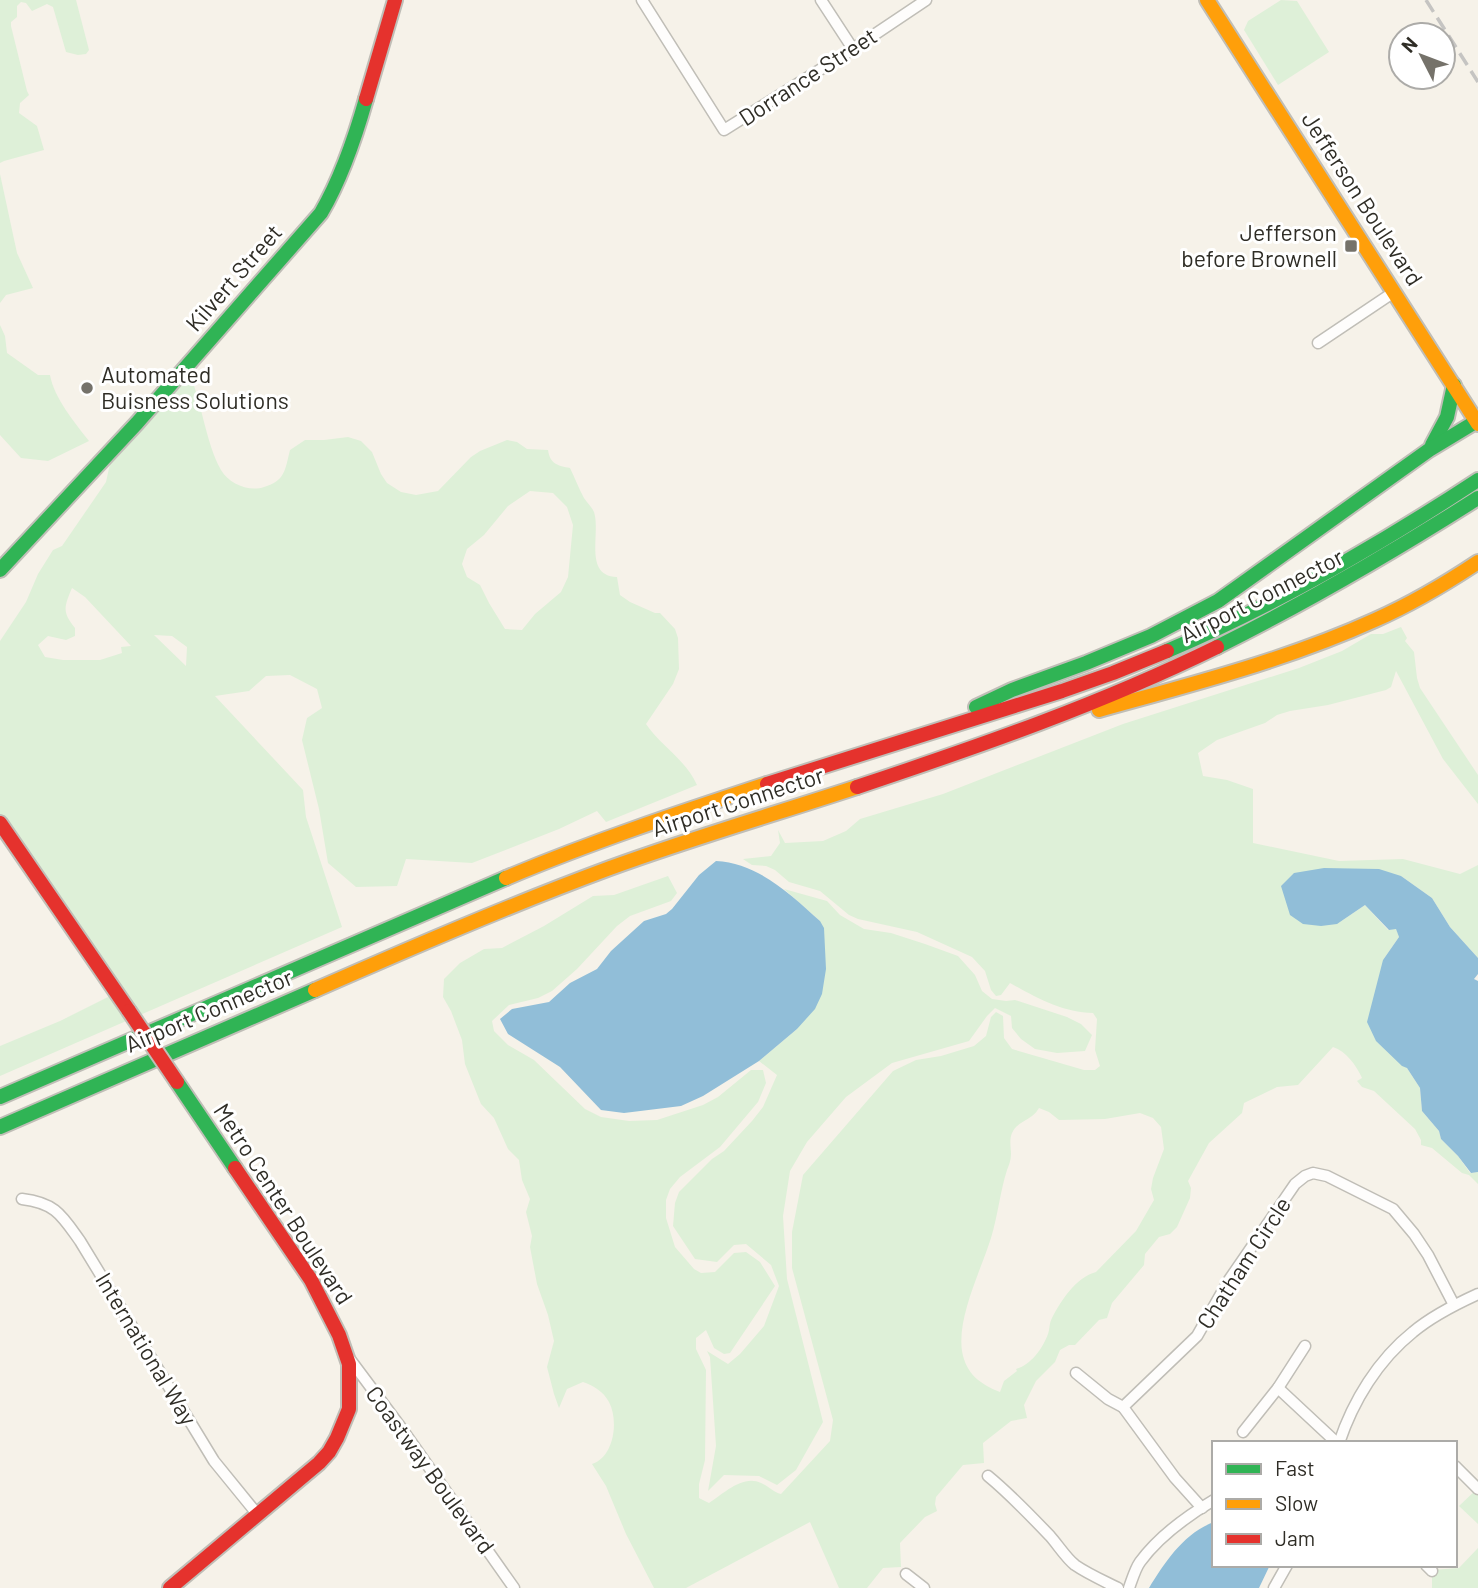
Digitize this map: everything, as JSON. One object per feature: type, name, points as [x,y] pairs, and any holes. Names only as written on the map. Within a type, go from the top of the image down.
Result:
[{"type":"main road","name":"Kilvert Street","points":[[0,570],[137,423],[321,212],[336,187],[356,130],[395,0]]},
{"type":"main road","name":"Jefferson Boulevard","points":[[1207,0],[1477,423]]},
{"type":"main road","points":[[1429,450],[1446,422],[1454,385]]},
{"type":"main road","points":[[904,741],[1012,690],[1122,649],[1218,601],[1429,450],[1477,423]]},
{"type":"main road","name":"Airport Connector","points":[[0,1094],[551,859],[629,830],[1063,691],[1130,666],[1264,605],[1360,553],[1473,483]]},
{"type":"main road","name":"Airport Connector","points":[[0,1126],[455,929],[584,877],[915,768],[1057,716],[1152,676],[1276,617],[1381,560],[1477,499]]},
{"type":"main road","points":[[994,740],[1230,673],[1336,636],[1402,607],[1478,562]]},
{"type":"main road","name":"Metro Center Boulevard","points":[[0,823],[311,1280],[346,1354],[350,1379],[349,1409],[337,1438],[319,1464],[170,1588]]},
{"type":"street","name":"Dorrance Street","points":[[642,0],[724,130],[926,0]]},
{"type":"street","points":[[821,0],[853,49]]},
{"type":"street","points":[[1318,342],[1394,292]]},
{"type":"street","name":"Chatham Circle","points":[[1123,1407],[1197,1336],[1229,1280],[1295,1184],[1313,1173],[1345,1184],[1393,1209],[1429,1255],[1454,1304]]},
{"type":"street","name":"International Way","points":[[22,1199],[33,1200],[60,1213],[80,1241],[214,1461],[258,1515]]},
{"type":"street","points":[[1339,1441],[1369,1380],[1397,1346],[1414,1330],[1454,1304],[1478,1294]]},
{"type":"street","points":[[1243,1432],[1278,1388],[1305,1346]]},
{"type":"street","name":"Coastway Boulevard","points":[[346,1354],[514,1588]]},
{"type":"street","points":[[1076,1374],[1123,1407],[1175,1478],[1202,1508]]},
{"type":"street","points":[[1278,1388],[1336,1441]]},
{"type":"street","points":[[1457,1468],[1478,1489]]},
{"type":"street","points":[[988,1475],[1030,1515],[1073,1563],[1118,1588]]},
{"type":"street","points":[[1129,1588],[1139,1564],[1164,1536],[1188,1516],[1212,1501]]},
{"type":"street","points":[[1274,1588],[1286,1567]]},
{"type":"street","points":[[906,1574],[924,1588]]},
{"type":"green space","points":[[0,0],[76,0],[89,50],[86,54],[78,55],[66,52],[53,7],[47,4],[32,11],[26,3],[21,2],[17,6],[17,17],[11,22],[11,26],[29,95],[20,103],[19,113],[37,126],[44,150],[0,163]]},
{"type":"green space","points":[[1281,0],[1297,1],[1329,52],[1278,85],[1244,30],[1248,21]]},
{"type":"green space","points":[[0,174],[17,253],[33,288],[6,295],[0,303]]},
{"type":"green space","points":[[0,325],[5,336],[7,353],[38,375],[50,375],[60,401],[89,441],[48,461],[21,458],[0,435]]},
{"type":"green space","points":[[188,370],[221,470],[234,483],[246,488],[258,488],[276,482],[283,474],[290,450],[305,440],[348,437],[361,441],[372,452],[387,483],[401,492],[416,495],[438,491],[471,457],[507,440],[517,442],[527,449],[548,450],[555,464],[570,468],[594,512],[595,552],[600,569],[607,575],[617,577],[620,595],[630,602],[660,613],[675,629],[679,669],[673,684],[646,724],[687,768],[697,785],[606,822],[597,811],[472,863],[406,859],[397,886],[356,887],[328,863],[319,809],[302,740],[307,718],[322,708],[317,689],[290,675],[266,676],[249,691],[215,696],[303,790],[306,817],[342,927],[0,1076],[0,1046],[60,1021],[118,992],[0,814],[0,641],[26,602],[38,574],[53,550],[62,546],[106,482],[111,459]],"holes":[[[530,491],[553,493],[567,507],[573,525],[568,577],[561,592],[535,614],[522,630],[505,629],[480,585],[467,577],[462,564],[467,549],[484,535],[508,506]],[[72,588],[85,597],[131,646],[121,647],[122,653],[100,660],[45,657],[38,645],[48,636],[66,640],[75,636],[75,628],[68,618],[66,605]],[[154,635],[172,636],[187,647],[186,666]]]},
{"type":"green space","points":[[1401,627],[1407,638],[1405,641],[1414,652],[1420,688],[1478,775],[1478,804],[1443,759],[1396,671],[1391,687],[1386,690],[1277,715],[1265,723],[1217,740],[1198,753],[1203,776],[1227,780],[1253,789],[1253,843],[1339,861],[1403,859],[1460,874],[1478,865],[1478,958],[1450,927],[1432,898],[1401,876],[1337,924],[1365,905],[1388,930],[1396,928],[1399,937],[1383,960],[1407,1068],[1420,1088],[1422,1111],[1439,1131],[1441,1139],[1470,1173],[1478,1172],[1478,1184],[1432,1148],[1421,1145],[1415,1129],[1374,1091],[1362,1087],[1357,1081],[1362,1078],[1354,1064],[1333,1047],[1298,1085],[1277,1087],[1244,1103],[1242,1113],[1209,1143],[1188,1181],[1191,1188],[1190,1198],[1177,1227],[1170,1234],[1159,1237],[1145,1254],[1144,1265],[1112,1303],[1107,1318],[1099,1320],[1075,1345],[1060,1350],[1055,1362],[1036,1381],[1024,1405],[1027,1418],[1011,1421],[983,1443],[984,1463],[963,1465],[936,1497],[937,1511],[925,1517],[900,1543],[901,1567],[883,1568],[867,1588],[839,1588],[810,1522],[686,1588],[654,1588],[626,1534],[606,1486],[592,1464],[605,1454],[610,1446],[614,1419],[609,1402],[598,1389],[583,1382],[567,1389],[559,1408],[554,1394],[547,1367],[554,1341],[537,1284],[530,1247],[532,1236],[526,1212],[530,1199],[522,1180],[519,1160],[508,1149],[494,1118],[481,1104],[465,1064],[462,1040],[443,997],[444,979],[460,963],[484,949],[502,948],[593,896],[614,895],[668,876],[677,893],[671,901],[630,916],[552,991],[538,998],[509,1005],[492,1021],[494,1031],[508,1045],[534,1060],[585,1109],[601,1117],[629,1121],[657,1120],[703,1105],[718,1097],[751,1070],[763,1070],[766,1083],[758,1102],[720,1147],[680,1177],[670,1189],[666,1200],[666,1218],[675,1247],[694,1269],[701,1273],[715,1272],[734,1253],[746,1252],[760,1262],[775,1286],[730,1353],[724,1354],[714,1348],[706,1330],[696,1338],[696,1349],[706,1370],[705,1460],[699,1484],[699,1498],[709,1503],[734,1486],[747,1481],[761,1483],[781,1494],[830,1441],[833,1420],[792,1268],[792,1232],[803,1175],[893,1071],[916,1060],[974,1046],[986,1036],[991,1017],[996,1012],[1003,1016],[1004,1038],[1012,1049],[1084,1070],[1095,1070],[1100,1066],[1095,1050],[1097,1019],[1093,1013],[1060,1007],[1010,983],[1001,995],[996,996],[991,990],[985,971],[972,957],[917,932],[858,919],[849,915],[820,891],[789,882],[775,870],[752,865],[743,859],[771,856],[780,843],[778,830],[785,843],[823,841],[846,831],[860,819],[943,794],[1123,724],[1299,668],[1342,651],[1371,634],[1383,634]],"holes":[[[1039,1108],[1059,1120],[1105,1119],[1140,1113],[1153,1118],[1161,1127],[1164,1149],[1153,1178],[1151,1189],[1154,1200],[1136,1231],[1096,1272],[1082,1279],[1070,1290],[1052,1318],[1040,1350],[1004,1381],[1000,1392],[980,1382],[967,1366],[962,1351],[963,1324],[993,1229],[1010,1160],[1012,1133]]]},
{"type":"green space","points":[[784,889],[827,901],[840,915],[864,929],[891,933],[958,956],[975,975],[982,991],[992,999],[1015,1000],[1067,1017],[1081,1024],[1092,1035],[1085,1051],[1057,1053],[1035,1049],[1012,1028],[1011,1016],[995,1008],[969,1041],[892,1063],[846,1097],[807,1142],[790,1171],[783,1216],[787,1279],[823,1422],[796,1470],[777,1485],[759,1476],[724,1475],[708,1491],[716,1446],[710,1357],[707,1351],[728,1364],[740,1354],[764,1326],[779,1286],[771,1265],[746,1244],[734,1245],[717,1262],[695,1259],[673,1226],[675,1203],[679,1192],[712,1159],[724,1151],[763,1107],[777,1075],[759,1061],[797,1029],[820,921]]},
{"type":"green space","points":[[1478,1488],[1478,1524],[1459,1506]]},
{"type":"green space","points":[[1478,1548],[1478,1588],[1432,1588],[1432,1570],[1459,1568]]},
{"type":"water","points":[[716,861],[746,867],[759,874],[785,891],[820,921],[824,928],[826,969],[822,994],[815,1009],[797,1029],[759,1061],[703,1096],[681,1106],[624,1113],[601,1110],[560,1067],[508,1034],[500,1019],[512,1009],[549,1002],[570,983],[597,969],[611,951],[644,921],[666,914],[672,909],[699,875]]},
{"type":"water","points":[[1324,868],[1379,869],[1401,876],[1432,898],[1450,927],[1478,958],[1478,974],[1474,979],[1478,981],[1478,1172],[1471,1173],[1441,1139],[1439,1131],[1422,1111],[1420,1088],[1407,1068],[1376,1041],[1367,1022],[1383,960],[1399,937],[1396,929],[1389,930],[1365,905],[1337,924],[1303,924],[1290,915],[1281,886],[1294,873]]},
{"type":"water","points":[[1212,1523],[1212,1567],[1269,1567],[1259,1588],[1149,1588],[1184,1541]]},
{"type":"railway","points":[[1426,0],[1478,82]]},
{"type":"traffic: fast","points":[[0,570],[137,423],[321,213],[347,157],[366,99]]},
{"type":"traffic: fast","points":[[1432,445],[1447,417],[1454,385]]},
{"type":"traffic: fast","points":[[976,707],[1012,690],[1151,636],[1218,601],[1429,450],[1477,421]]},
{"type":"traffic: fast","points":[[1167,651],[1248,614],[1326,573],[1478,480]]},
{"type":"traffic: fast","points":[[1217,647],[1349,576],[1478,498]]},
{"type":"traffic: fast","points":[[0,1097],[506,878]]},
{"type":"traffic: fast","points":[[0,1127],[315,990]]},
{"type":"traffic: fast","points":[[177,1082],[235,1168]]},
{"type":"traffic: slow","points":[[1207,0],[1478,424]]},
{"type":"traffic: slow","points":[[1099,710],[1239,670],[1342,634],[1415,600],[1478,562]]},
{"type":"traffic: slow","points":[[506,878],[603,840],[767,784]]},
{"type":"traffic: slow","points":[[315,990],[425,942],[610,868],[857,787]]},
{"type":"traffic: jam","points":[[366,99],[395,0]]},
{"type":"traffic: jam","points":[[857,787],[1085,706],[1217,647]]},
{"type":"traffic: jam","points":[[767,784],[1062,691],[1167,651]]},
{"type":"traffic: jam","points":[[0,823],[129,1011]]},
{"type":"traffic: jam","points":[[129,1011],[177,1082]]},
{"type":"traffic: jam","points":[[170,1588],[319,1463],[337,1438],[349,1409],[349,1364],[339,1335],[311,1280],[235,1168]]},
{"type":"place","name":"Jefferson before Brownell","points":[[1351,246]]},
{"type":"place","name":"Automated Buisness Solutions","points":[[87,388]]}]
